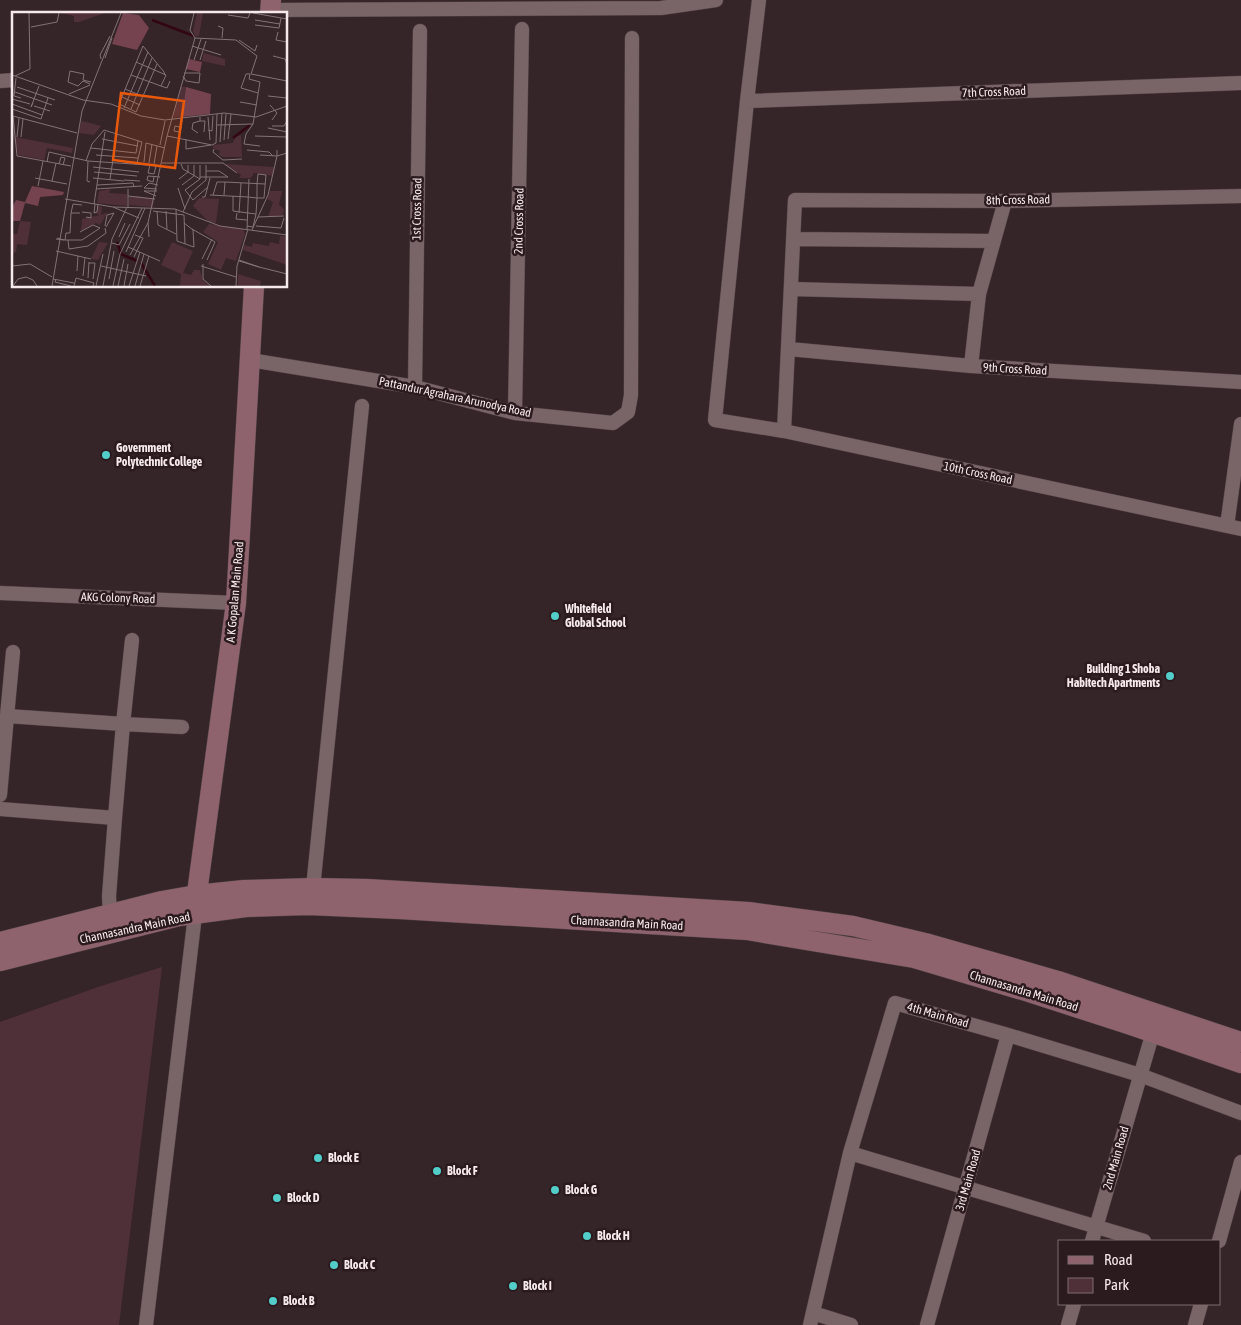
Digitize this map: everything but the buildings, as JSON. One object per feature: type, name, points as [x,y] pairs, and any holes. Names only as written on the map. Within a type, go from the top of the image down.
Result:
[{"type":"main road","name":"A K Gopalan Main Road","points":[[195,915],[196,895],[236,603],[254,288]]},
{"type":"main road","name":"Channasandra Main Road","points":[[0,942],[162,901],[244,890],[367,889],[748,912],[853,926],[951,960],[1030,992],[1241,1063]]},
{"type":"main road","name":"Channasandra Main Road","points":[[0,961],[179,916],[246,907],[308,905],[399,909],[747,930],[914,958],[951,960],[1058,981],[1241,1042]]},
{"type":"street","points":[[271,8],[661,8],[716,0]]},
{"type":"street","points":[[747,101],[759,0]]},
{"type":"street","name":"2nd Cross Road","points":[[515,413],[522,29]]},
{"type":"street","name":"1st Cross Road","points":[[415,387],[420,31]]},
{"type":"street","name":"Pattandur Agrahara Arunodya Road","points":[[250,360],[415,387],[515,413],[613,423],[628,412],[631,385],[632,38]]},
{"type":"street","name":"7th Cross Road","points":[[747,101],[1241,83]]},
{"type":"street","name":"10th Cross Road","points":[[747,101],[715,420],[784,431],[1241,530]]},
{"type":"street","name":"8th Cross Road","points":[[794,239],[795,200],[1005,201],[1241,196]]},
{"type":"street","points":[[971,366],[979,294],[1005,201]]},
{"type":"street","points":[[784,431],[794,239],[994,241]]},
{"type":"street","points":[[792,289],[979,294]]},
{"type":"street","name":"9th Cross Road","points":[[789,350],[971,366],[1241,382]]},
{"type":"street","points":[[313,888],[362,406]]},
{"type":"street","points":[[1227,526],[1241,424]]},
{"type":"street","name":"AKG Colony Road","points":[[0,593],[236,603]]},
{"type":"street","points":[[110,915],[109,896],[115,818],[132,640]]},
{"type":"street","points":[[0,795],[13,652]]},
{"type":"street","points":[[7,716],[182,727]]},
{"type":"street","points":[[0,809],[115,818]]},
{"type":"street","points":[[146,1325],[195,915]]},
{"type":"street","name":"4th Main Road","points":[[811,1319],[850,1153],[895,1003],[1142,1070],[1241,1113]]},
{"type":"street","name":"2nd Main Road","points":[[1092,1240],[1153,1032]]},
{"type":"street","name":"3rd Main Road","points":[[927,1325],[1008,1035]]},
{"type":"street","points":[[850,1153],[1141,1240]]},
{"type":"street","points":[[1218,1240],[1241,1162]]},
{"type":"street","points":[[1068,1325],[1074,1305]]},
{"type":"street","points":[[1195,1325],[1201,1305]]},
{"type":"street","points":[[811,1319],[851,1325]]},
{"type":"green space","points":[[162,967],[119,1325],[0,1325],[0,1022],[98,987]]},
{"type":"place","name":"Government Polytechnic College","points":[[106,455]]},
{"type":"place","name":"Whitefield Global School","points":[[555,616]]},
{"type":"place","name":"Building 1 Shoba Habitech Apartments","points":[[1170,676]]},
{"type":"place","name":"Block E","points":[[318,1158]]},
{"type":"place","name":"Block F","points":[[437,1171]]},
{"type":"place","name":"Block G","points":[[555,1190]]},
{"type":"place","name":"Block D","points":[[277,1198]]},
{"type":"place","name":"Block H","points":[[587,1236]]},
{"type":"place","name":"Block C","points":[[334,1265]]},
{"type":"place","name":"Block I","points":[[513,1286]]},
{"type":"place","name":"Block B","points":[[273,1301]]}]
